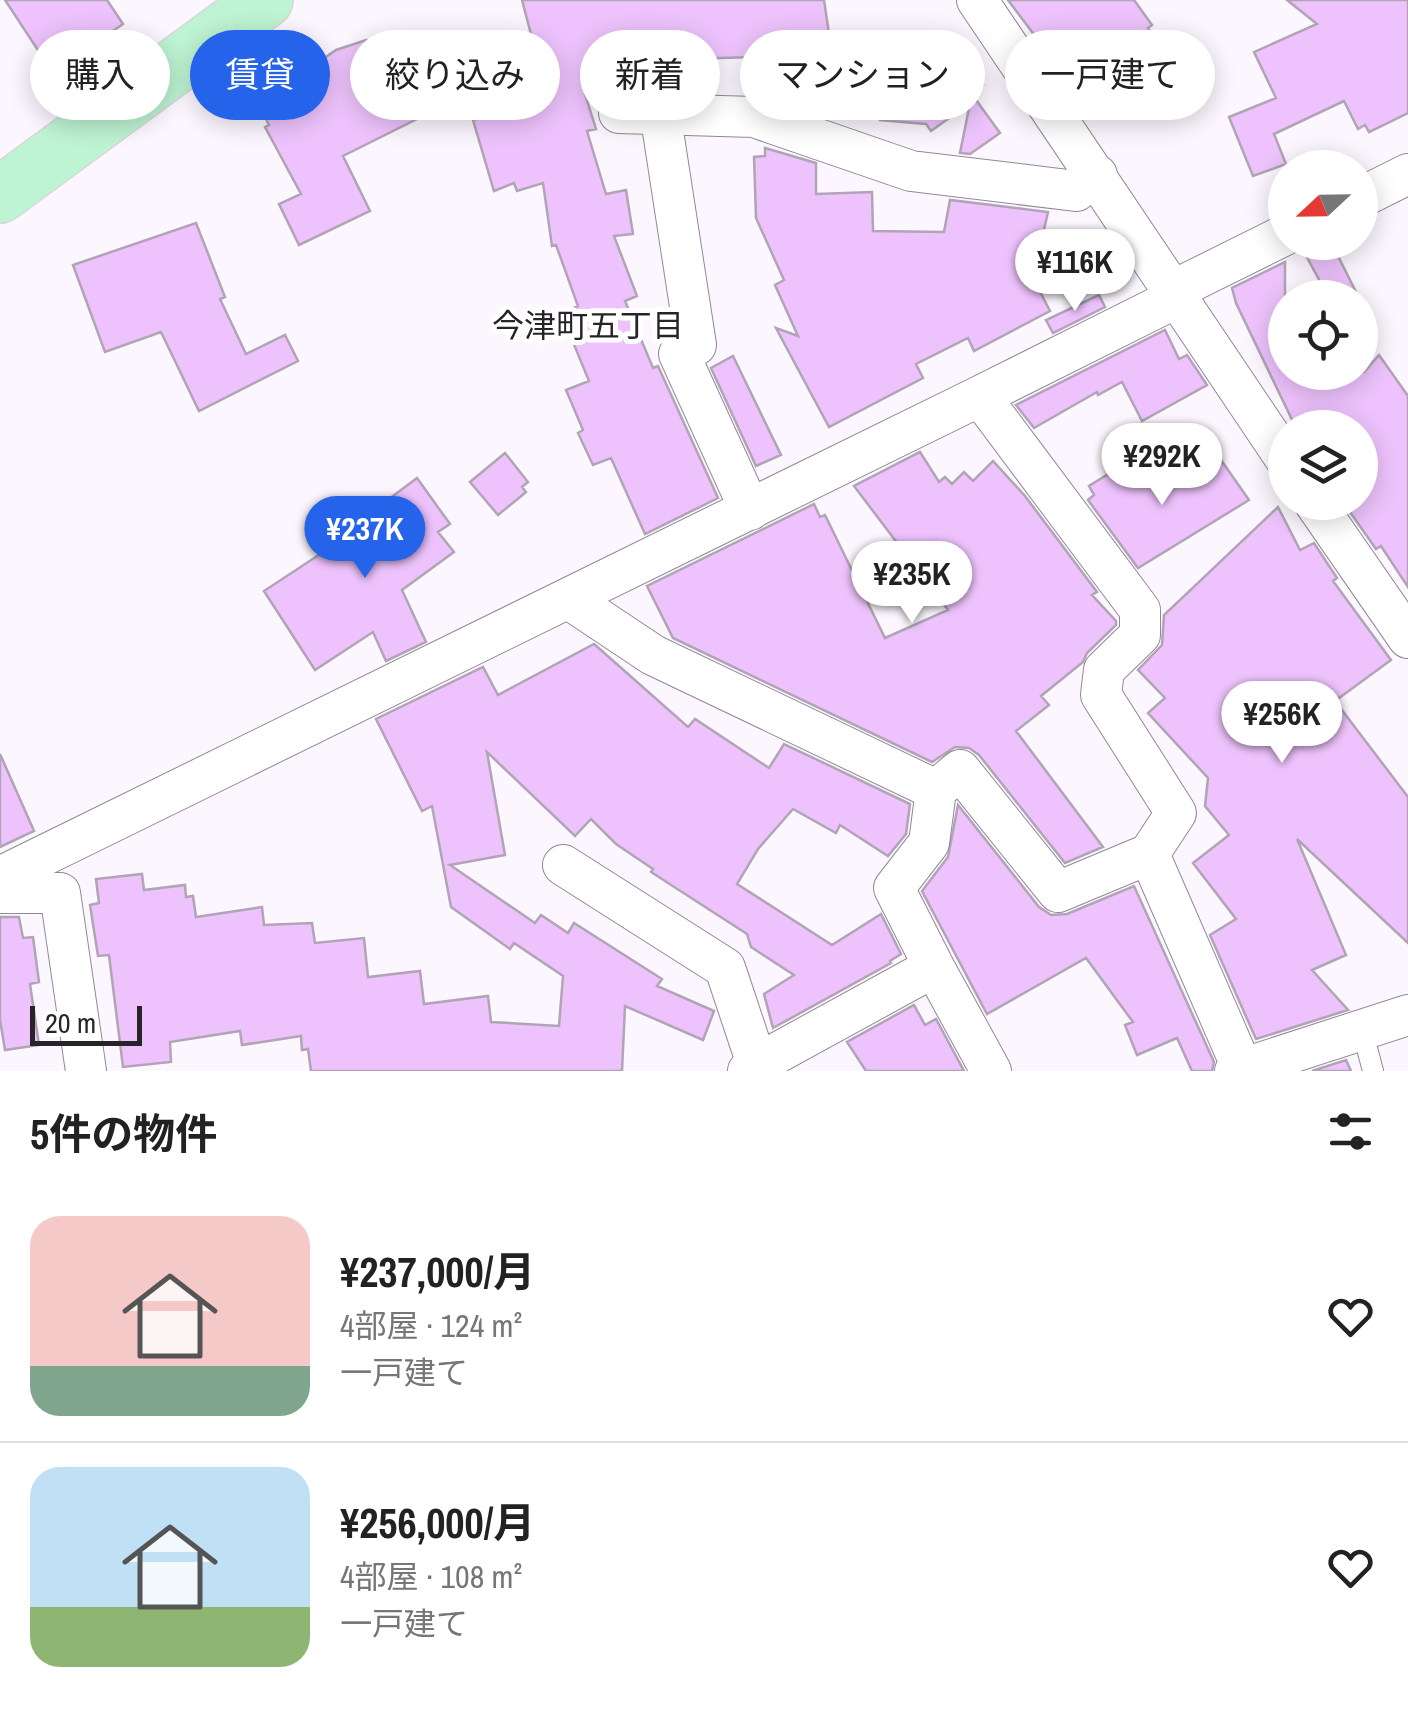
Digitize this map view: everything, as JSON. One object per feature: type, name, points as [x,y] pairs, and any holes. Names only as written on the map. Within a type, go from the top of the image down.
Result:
[{"type":"main road","points":[[0,195],[265,0]]},
{"type":"street","points":[[977,0],[1268,432]]},
{"type":"street","points":[[720,115],[754,116],[912,171],[1076,191],[1096,175]]},
{"type":"street","points":[[661,120],[696,345],[679,354],[750,510]]},
{"type":"street","points":[[0,877],[980,396],[1162,305],[1174,290],[1268,243]]},
{"type":"street","points":[[980,396],[1140,610],[1140,636],[1104,670],[1100,695],[1176,813],[1149,854],[1058,892],[960,770],[936,790],[929,843],[894,888],[991,1071]]},
{"type":"street","points":[[1326,520],[1408,638]]},
{"type":"street","points":[[569,599],[653,655],[936,790]]},
{"type":"street","points":[[1149,854],[1239,1070],[1408,1015]]},
{"type":"street","points":[[563,865],[726,968],[752,1067],[934,967]]},
{"type":"street","points":[[0,893],[60,894],[86,1071]]},
{"type":"lane","points":[[1362,1029],[1373,1071]]},
{"type":"building","points":[[5,0],[107,0],[123,24],[114,30],[30,30],[30,38]]},
{"type":"building","points":[[522,0],[824,0],[828,30],[740,30],[740,57],[720,58],[720,30],[580,30],[580,120],[593,120],[596,129],[587,131],[606,194],[626,190],[633,234],[614,236],[637,296],[625,301],[653,368],[658,366],[718,498],[645,534],[611,458],[593,465],[578,433],[583,430],[566,390],[589,381],[561,313],[578,306],[556,245],[552,246],[543,183],[517,191],[514,183],[494,191],[473,120],[560,120],[560,30],[530,30]]},
{"type":"building","points":[[1008,0],[1134,0],[1152,25],[1150,30],[1030,30]]},
{"type":"building","points":[[1287,0],[1408,0],[1408,113],[1369,132],[1365,125],[1358,129],[1344,101],[1274,134],[1280,150],[1268,150],[1268,171],[1253,176],[1229,117],[1276,98],[1254,52],[1317,24]]},
{"type":"building","points":[[350,45],[350,120],[415,120],[343,156],[370,211],[299,245],[279,204],[301,194],[265,127],[269,125],[266,120],[330,120],[330,54]]},
{"type":"building","points":[[985,112],[1000,133],[970,154],[960,153],[967,120],[985,120]]},
{"type":"building","points":[[880,120],[946,120],[931,131],[926,124]]},
{"type":"building","points":[[765,148],[816,163],[816,194],[872,192],[873,231],[944,232],[950,200],[1048,212],[1033,278],[1050,311],[974,351],[968,338],[916,364],[923,378],[829,427],[776,328],[798,336],[775,285],[784,280],[756,218],[754,157],[765,156]]},
{"type":"building","points":[[196,223],[225,297],[220,299],[246,354],[285,335],[298,361],[199,411],[161,332],[105,352],[73,265]]},
{"type":"building","points":[[1308,260],[1340,260],[1350,280],[1319,280]]},
{"type":"building","points":[[1285,262],[1285,280],[1268,280],[1268,370],[1236,303],[1232,288]]},
{"type":"building","points":[[1099,295],[1105,307],[1053,333],[1046,320]]},
{"type":"building","points":[[1165,330],[1179,359],[1187,355],[1207,385],[1142,421],[1122,382],[1034,428],[1016,405]]},
{"type":"building","points":[[1379,355],[1408,396],[1408,587],[1381,546],[1376,549],[1356,520],[1378,520],[1378,410],[1287,410],[1278,390],[1378,390]]},
{"type":"building","points":[[733,356],[781,455],[756,466],[711,368]]},
{"type":"building","points":[[920,452],[939,482],[945,477],[952,484],[964,472],[973,481],[993,461],[1025,496],[1097,592],[1092,595],[1116,621],[1083,662],[1041,696],[1049,705],[1016,731],[1103,847],[1065,863],[979,755],[969,748],[955,747],[932,762],[673,638],[647,586],[814,504],[820,517],[825,515],[885,638],[948,610],[854,486]]},
{"type":"building","points":[[505,453],[528,482],[522,487],[526,492],[498,515],[470,482]]},
{"type":"building","points":[[1134,458],[1157,495],[1186,476],[1189,482],[1221,460],[1249,500],[1138,568],[1088,500],[1094,495],[1089,486]]},
{"type":"building","points":[[417,478],[450,524],[438,532],[454,552],[402,590],[426,642],[386,661],[373,632],[315,670],[264,591],[331,547],[329,544]]},
{"type":"building","points":[[1268,516],[1268,520],[1285,520],[1300,550],[1314,543],[1337,578],[1333,581],[1391,660],[1335,701],[1408,797],[1408,943],[1297,839],[1346,955],[1312,970],[1348,1010],[1256,1039],[1210,935],[1236,919],[1193,863],[1229,835],[1205,806],[1208,778],[1148,713],[1165,698],[1138,670],[1162,645],[1164,615]]},
{"type":"building","points":[[594,644],[688,727],[695,719],[769,768],[784,744],[910,804],[906,834],[888,856],[840,825],[836,833],[793,809],[758,849],[737,884],[832,945],[881,914],[901,954],[773,1028],[764,994],[794,975],[751,947],[747,934],[651,872],[653,869],[616,844],[591,819],[575,836],[487,752],[505,855],[450,865],[535,923],[541,915],[568,933],[574,923],[662,979],[657,986],[714,1011],[703,1040],[625,1006],[622,1071],[311,1071],[308,1049],[302,1050],[301,1036],[242,1045],[240,1031],[170,1042],[171,1062],[123,1067],[109,955],[98,956],[90,905],[99,903],[96,879],[142,874],[144,890],[185,885],[186,897],[193,896],[196,917],[262,907],[264,925],[312,923],[315,943],[364,938],[368,977],[420,971],[424,1004],[488,996],[491,1022],[559,1026],[563,976],[514,943],[510,949],[451,907],[432,806],[422,811],[376,719],[483,667],[498,695]]},
{"type":"building","points":[[0,754],[34,831],[0,847]]},
{"type":"building","points":[[958,805],[1039,907],[1051,915],[1067,914],[1134,886],[1214,1062],[1212,1071],[1192,1071],[1177,1038],[1137,1055],[1125,1025],[1133,1022],[1086,958],[987,1014],[922,891],[948,857]]},
{"type":"building","points":[[0,917],[19,917],[23,938],[33,937],[39,982],[30,984],[39,1045],[5,1050],[0,1020]]},
{"type":"building","points":[[914,1005],[925,1025],[936,1019],[964,1071],[866,1071],[847,1042]]},
{"type":"building","points":[[1346,1060],[1351,1071],[1312,1071]]},
{"type":"district","name":"今津町五丁目","points":[[588,326]]}]
